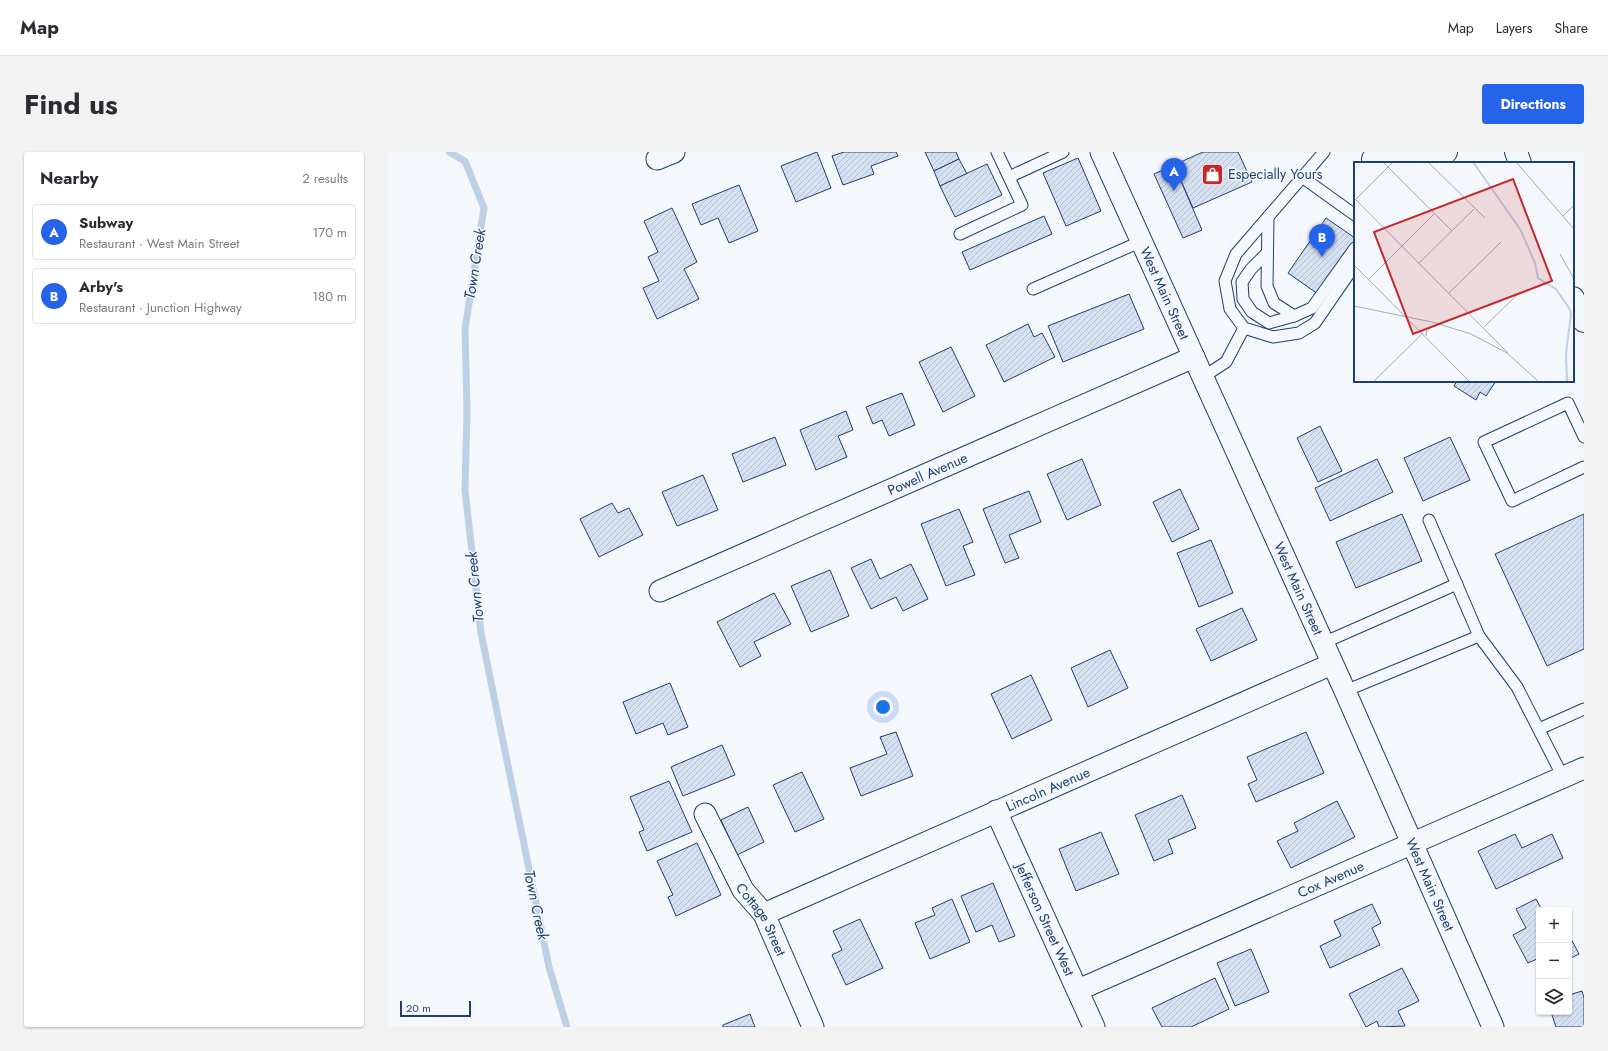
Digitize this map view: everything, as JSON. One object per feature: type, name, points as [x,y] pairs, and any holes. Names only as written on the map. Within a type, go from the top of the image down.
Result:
[{"type":"main road","points":[[1372,158],[1446,152]]},
{"type":"main road","points":[[1516,152],[1520,162]]},
{"type":"main road","points":[[1574,292],[1584,298]]},
{"type":"main road","points":[[1574,300],[1584,321]]},
{"type":"street","name":"West Main Street","points":[[1101,152],[1345,691],[1411,844],[1493,1027]]},
{"type":"street","name":"Powell Avenue","points":[[660,591],[1194,357]]},
{"type":"street","name":"Lincoln Avenue","points":[[764,914],[1332,664]]},
{"type":"street","name":"Cox Avenue","points":[[1078,990],[1584,768]]},
{"type":"street","name":"Jefferson Street West","points":[[996,812],[1094,1027]]},
{"type":"street","name":"Cottage Street","points":[[705,814],[743,890],[764,914],[813,1027]]},
{"type":"lane","points":[[960,234],[1022,205],[997,152]]},
{"type":"lane","points":[[1009,177],[1063,152]]},
{"type":"lane","points":[[1324,152],[1236,254],[1226,281],[1230,309],[1244,328],[1273,337],[1299,333],[1315,323],[1354,266]]},
{"type":"lane","points":[[1302,177],[1354,214]]},
{"type":"lane","points":[[1268,217],[1266,254],[1267,286],[1274,303],[1294,316]]},
{"type":"lane","points":[[1033,289],[1142,241]]},
{"type":"lane","points":[[1266,254],[1251,269],[1242,282],[1243,299],[1252,312],[1269,322],[1294,316],[1312,308],[1354,249]]},
{"type":"lane","points":[[1203,376],[1226,362],[1244,328]]},
{"type":"lane","points":[[1584,437],[1568,403],[1484,442],[1512,501],[1584,467]]},
{"type":"lane","points":[[1429,520],[1479,636],[1518,687],[1563,777]]},
{"type":"lane","points":[[1323,643],[1457,584]]},
{"type":"lane","points":[[1345,691],[1479,636]]},
{"type":"lane","points":[[1539,729],[1584,709]]},
{"type":"building","points":[[817,152],[831,188],[796,202],[781,166]]},
{"type":"building","points":[[844,152],[896,152],[898,156],[871,166],[874,174],[843,185],[832,156]]},
{"type":"building","points":[[925,152],[956,152],[959,159],[934,171]]},
{"type":"building","name":"Especially Yours","points":[[1203,152],[1238,152],[1252,182],[1193,208],[1174,165]]},
{"type":"building","points":[[1078,158],[1101,211],[1066,226],[1043,173]]},
{"type":"building","points":[[959,159],[967,174],[940,186],[934,171]]},
{"type":"building","points":[[987,164],[1002,195],[955,217],[940,186]]},
{"type":"building","points":[[1174,165],[1202,230],[1183,238],[1154,174]]},
{"type":"building","points":[[739,185],[758,231],[729,243],[718,218],[701,225],[692,204]]},
{"type":"building","points":[[672,208],[697,262],[684,269],[699,299],[657,319],[643,288],[659,281],[648,257],[658,252],[644,221]]},
{"type":"building","points":[[1044,216],[1052,234],[970,270],[962,252]]},
{"type":"building","points":[[1326,218],[1354,237],[1354,241],[1318,294],[1288,273]]},
{"type":"building","points":[[1129,294],[1144,329],[1063,362],[1048,326]]},
{"type":"building","points":[[1028,324],[1034,337],[1042,333],[1055,357],[1004,382],[986,345]]},
{"type":"building","points":[[951,347],[975,396],[943,412],[919,362]]},
{"type":"building","points":[[1456,382],[1495,382],[1486,396],[1480,392],[1476,400],[1454,386]]},
{"type":"building","points":[[902,393],[915,425],[889,436],[882,420],[873,424],[866,407]]},
{"type":"building","points":[[846,411],[853,430],[838,436],[847,457],[816,470],[800,430]]},
{"type":"building","points":[[1320,426],[1342,471],[1318,482],[1297,438]]},
{"type":"building","points":[[775,437],[786,465],[743,482],[732,454]]},
{"type":"building","points":[[1450,437],[1470,480],[1423,501],[1404,458]]},
{"type":"building","points":[[1082,459],[1101,505],[1067,520],[1047,474]]},
{"type":"building","points":[[1377,459],[1393,492],[1330,521],[1315,488]]},
{"type":"building","points":[[703,475],[718,510],[677,526],[662,492]]},
{"type":"building","points":[[1180,489],[1199,529],[1172,542],[1153,502]]},
{"type":"building","points":[[1029,491],[1041,522],[1009,535],[1019,558],[1005,563],[983,509]]},
{"type":"building","points":[[612,503],[618,513],[629,508],[643,535],[599,557],[580,519]]},
{"type":"building","points":[[959,509],[973,542],[963,546],[975,575],[946,586],[921,524]]},
{"type":"building","points":[[1402,514],[1422,561],[1356,588],[1336,542]]},
{"type":"building","points":[[1584,514],[1584,649],[1547,666],[1495,554]]},
{"type":"building","points":[[1211,540],[1233,593],[1199,607],[1177,553]]},
{"type":"building","points":[[871,559],[880,579],[911,564],[928,599],[903,611],[896,597],[871,609],[851,568]]},
{"type":"building","points":[[830,570],[849,616],[811,632],[791,586]]},
{"type":"building","points":[[774,593],[791,624],[754,642],[761,656],[740,667],[717,622]]},
{"type":"building","points":[[1242,608],[1257,640],[1211,661],[1196,629]]},
{"type":"building","points":[[1110,650],[1128,688],[1088,707],[1071,668]]},
{"type":"building","points":[[1031,675],[1052,720],[1012,739],[991,694]]},
{"type":"building","points":[[670,683],[688,727],[668,735],[663,723],[636,734],[623,702]]},
{"type":"building","points":[[896,732],[913,776],[861,796],[850,768],[887,754],[880,737]]},
{"type":"building","points":[[1306,732],[1324,773],[1256,802],[1248,784],[1257,780],[1247,757]]},
{"type":"building","points":[[722,745],[735,775],[683,796],[671,767]]},
{"type":"building","points":[[802,772],[824,819],[795,832],[773,785]]},
{"type":"building","points":[[669,781],[692,832],[647,851],[639,832],[644,830],[630,797]]},
{"type":"building","points":[[1182,795],[1196,828],[1168,840],[1173,853],[1154,861],[1135,815]]},
{"type":"building","points":[[1337,801],[1355,837],[1291,868],[1277,841],[1298,831],[1294,823]]},
{"type":"building","points":[[748,807],[764,842],[737,855],[721,820]]},
{"type":"building","points":[[1101,832],[1119,874],[1076,891],[1059,849]]},
{"type":"building","points":[[1515,834],[1522,848],[1552,834],[1563,858],[1496,889],[1478,851]]},
{"type":"building","points":[[697,843],[721,895],[676,916],[668,897],[673,895],[657,861]]},
{"type":"building","points":[[993,883],[1015,936],[999,942],[992,925],[976,932],[961,896]]},
{"type":"building","points":[[952,899],[970,942],[930,959],[915,923],[935,915],[932,908]]},
{"type":"building","points":[[1536,899],[1540,907],[1536,907],[1536,959],[1528,963],[1513,935],[1526,928],[1516,909]]},
{"type":"building","points":[[1372,904],[1381,923],[1372,928],[1380,945],[1330,968],[1320,946],[1341,936],[1334,921]]},
{"type":"building","points":[[860,919],[883,968],[846,985],[832,955],[842,950],[833,931]]},
{"type":"building","points":[[1572,941],[1579,954],[1572,958]]},
{"type":"building","points":[[1251,949],[1269,992],[1235,1006],[1217,963]]},
{"type":"building","points":[[1402,968],[1419,1001],[1398,1011],[1405,1026],[1379,1027],[1377,1021],[1366,1027],[1349,994]]},
{"type":"building","points":[[1215,978],[1229,1009],[1191,1027],[1162,1027],[1152,1008]]},
{"type":"building","points":[[1582,991],[1584,998],[1584,1027],[1556,1027],[1552,1015],[1572,1015],[1572,994]]},
{"type":"building","points":[[750,1014],[755,1027],[723,1027],[723,1025]]},
{"type":"waterway","name":"Town Creek","points":[[449,152],[465,161],[484,208],[465,329],[467,411],[465,490],[481,633],[549,967],[567,1027]]},
{"type":"place","name":"Especially Yours","points":[[1213,174]]},
{"type":"place","name":"Subway","points":[[1174,191]]},
{"type":"place","name":"Arby's","points":[[1322,257]]}]
